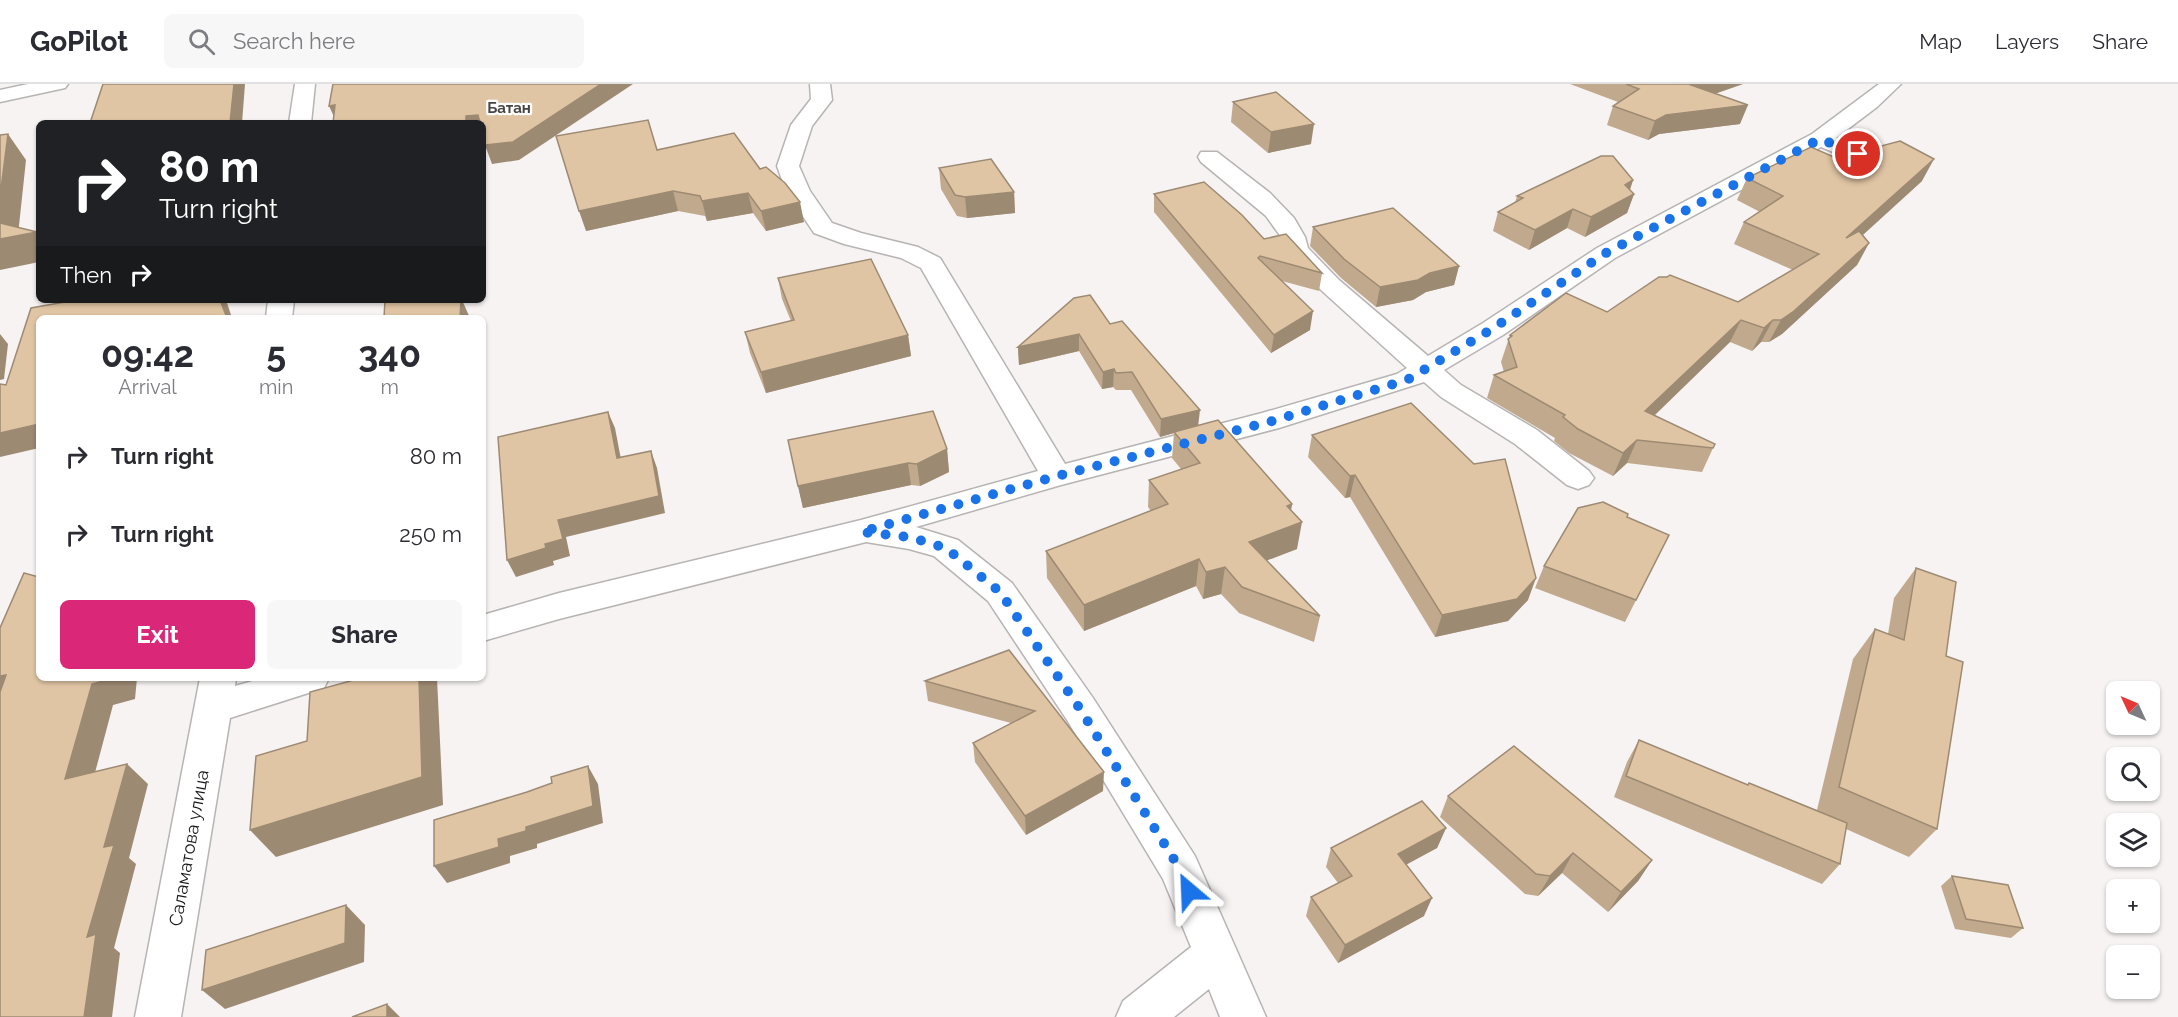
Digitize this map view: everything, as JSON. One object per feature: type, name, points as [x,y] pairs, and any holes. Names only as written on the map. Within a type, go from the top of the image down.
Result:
[{"type":"street","points":[[0,96],[58,84]]},
{"type":"street","points":[[300,120],[305,84]]},
{"type":"street","points":[[820,84],[822,100],[802,125],[788,166],[798,191],[823,228],[853,239],[909,252],[931,263],[1057,476]]},
{"type":"street","points":[[486,627],[559,606],[861,532],[1057,476],[1269,422],[1407,380],[1492,329],[1606,253],[1820,139],[1870,103],[1891,84]]},
{"type":"street","points":[[1820,139],[1858,154]]},
{"type":"street","points":[[1209,157],[1278,213],[1295,239],[1296,250],[1305,260],[1451,391],[1526,437],[1578,478]]},
{"type":"street","points":[[861,532],[909,537],[946,548],[1000,592],[1080,709],[1180,869],[1243,1017]]},
{"type":"street","points":[[215,693],[292,681]]},
{"type":"street","name":"Саламатова улица","points":[[158,1017],[215,693]]},
{"type":"street","points":[[1139,1017],[1218,954]]},
{"type":"building","points":[[103,84],[234,84],[230,120],[91,120]]},
{"type":"building","points":[[333,84],[601,84],[513,142],[486,145],[486,120],[479,120],[478,115],[466,116],[466,120],[333,120],[335,105],[329,106]]},
{"type":"building","points":[[1626,84],[1694,84],[1691,85],[1748,105],[1666,115],[1655,121],[1613,106],[1639,89]]},
{"type":"building","points":[[1276,92],[1314,124],[1271,132],[1233,102]]},
{"type":"building","points":[[648,120],[657,150],[734,133],[760,169],[766,167],[785,183],[800,202],[761,211],[748,193],[702,201],[700,196],[673,191],[579,211],[556,136]]},
{"type":"building","points":[[8,134],[0,197],[0,135]]},
{"type":"building","points":[[1900,141],[1934,159],[1846,238],[1859,231],[1869,243],[1781,320],[1773,320],[1764,328],[1741,320],[1645,411],[1715,444],[1713,448],[1637,440],[1623,453],[1578,429],[1563,417],[1565,415],[1494,375],[1517,367],[1508,339],[1512,336],[1510,335],[1566,293],[1607,312],[1659,277],[1670,275],[1738,302],[1819,254],[1744,222],[1783,196],[1747,178],[1811,147],[1836,158]]},
{"type":"building","points":[[1601,156],[1613,156],[1633,180],[1625,185],[1634,194],[1591,217],[1573,209],[1535,230],[1498,212],[1523,198],[1517,196]]},
{"type":"building","points":[[991,159],[1014,192],[965,197],[955,195],[939,168]]},
{"type":"building","points":[[1204,182],[1242,215],[1264,239],[1286,234],[1322,273],[1260,256],[1258,258],[1313,311],[1274,335],[1154,194]]},
{"type":"building","points":[[1393,208],[1459,266],[1430,273],[1418,280],[1380,287],[1344,259],[1313,227]]},
{"type":"building","points":[[0,223],[36,232],[36,232],[0,239]]},
{"type":"building","points":[[871,259],[908,335],[761,372],[745,332],[794,320],[778,278]]},
{"type":"building","points":[[1090,295],[1110,324],[1122,321],[1200,410],[1161,419],[1132,372],[1116,373],[1114,369],[1103,372],[1079,334],[1018,347],[1074,298]]},
{"type":"building","points":[[59,303],[221,303],[226,315],[36,315],[36,425],[0,433],[0,384],[6,385],[31,308]]},
{"type":"building","points":[[385,303],[461,303],[460,315],[384,315]]},
{"type":"building","points":[[1411,403],[1474,464],[1505,459],[1536,578],[1517,599],[1442,615],[1355,475],[1350,476],[1312,435]]},
{"type":"building","points":[[933,411],[947,449],[917,464],[908,463],[798,486],[788,440]]},
{"type":"building","points":[[608,412],[617,458],[651,451],[659,496],[558,520],[563,539],[545,544],[546,548],[507,560],[498,437]]},
{"type":"building","points":[[1218,420],[1292,504],[1287,506],[1302,522],[1249,542],[1320,616],[1242,587],[1225,567],[1206,572],[1199,559],[1084,605],[1046,551],[1168,504],[1149,480],[1200,463],[1174,432]]},
{"type":"building","points":[[1603,502],[1628,514],[1627,517],[1669,535],[1636,600],[1544,566],[1578,508]]},
{"type":"building","points":[[1916,568],[1956,582],[1946,656],[1963,662],[1937,829],[1839,787],[1875,629],[1904,640]]},
{"type":"building","points":[[24,573],[36,576],[36,681],[102,681],[92,684],[65,779],[127,764],[104,847],[114,845],[87,937],[96,934],[84,1017],[0,1017],[0,692],[6,675],[0,676],[0,628]]},
{"type":"building","points":[[1009,650],[1104,772],[1025,816],[973,743],[1035,711],[925,681]]},
{"type":"building","points":[[350,681],[419,681],[422,777],[250,830],[256,756],[307,741],[310,692]]},
{"type":"building","points":[[1639,740],[1847,823],[1840,864],[1626,776]]},
{"type":"building","points":[[1514,746],[1652,860],[1621,892],[1573,853],[1550,876],[1536,874],[1448,796]]},
{"type":"building","points":[[588,766],[593,806],[526,827],[526,831],[498,839],[499,847],[434,866],[434,820],[527,792],[552,783],[551,777]]},
{"type":"building","points":[[1422,801],[1446,828],[1398,854],[1432,898],[1345,945],[1311,897],[1352,876],[1331,848]]},
{"type":"building","points":[[1952,876],[2008,885],[2023,928],[1966,919]]},
{"type":"building","points":[[346,905],[345,943],[202,990],[206,950]]},
{"type":"building","points":[[387,1004],[387,1017],[352,1017]]},
{"type":"district","name":"Батан","points":[[509,108]]},
{"type":"route","points":[[1189,891],[1180,869],[1080,709],[1000,592],[946,548],[909,537],[861,532],[1057,476],[1269,422],[1407,380],[1492,329],[1606,253],[1820,139],[1858,154]]}]
